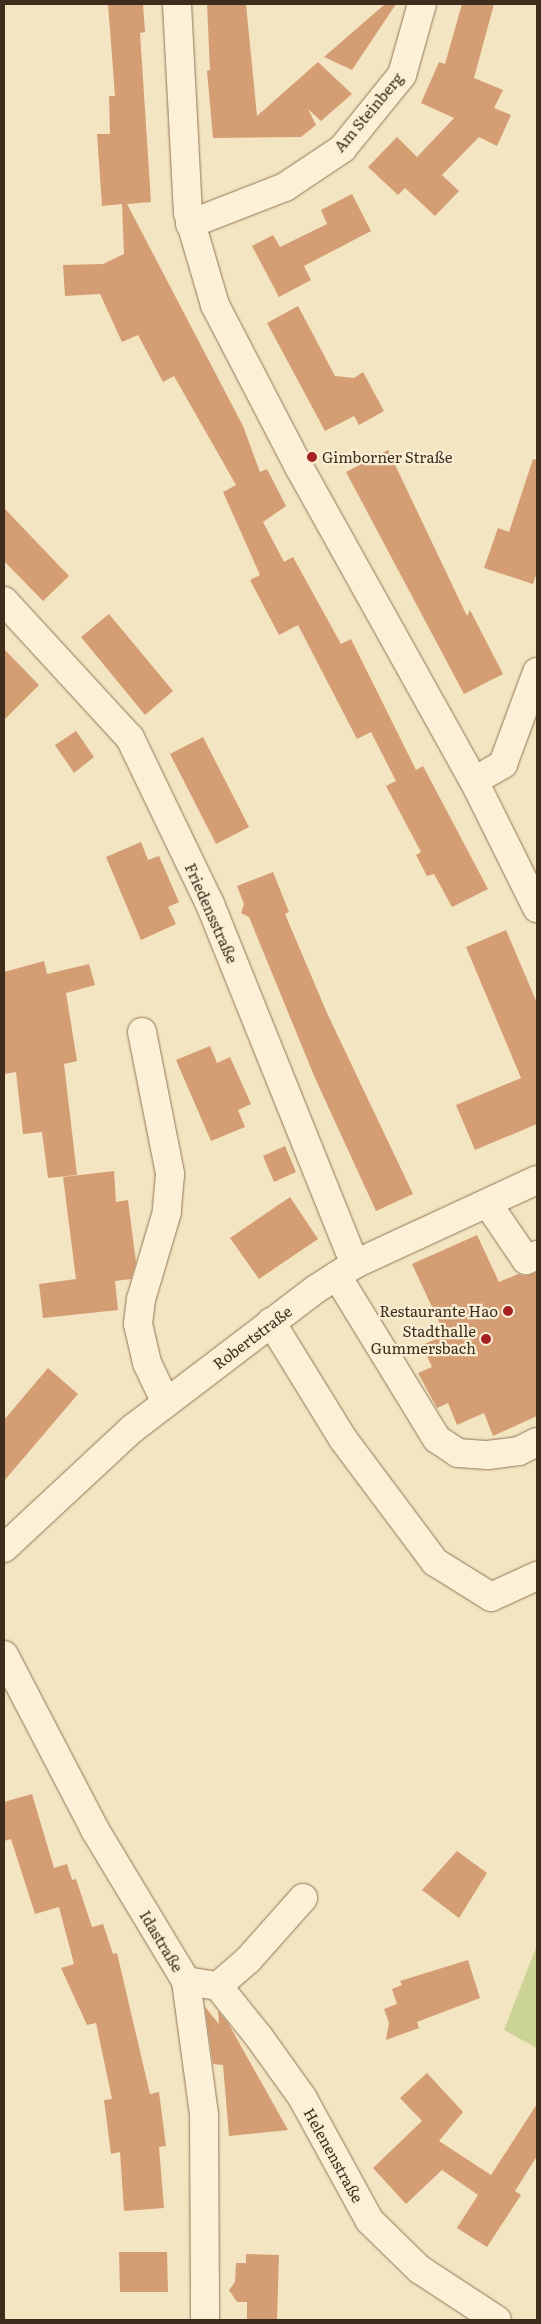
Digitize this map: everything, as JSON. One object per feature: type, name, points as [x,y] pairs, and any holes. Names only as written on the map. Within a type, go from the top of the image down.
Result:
[{"type":"street","points":[[177,4],[180,102],[190,224],[215,305],[308,484],[474,781],[537,908]]},
{"type":"street","name":"Am Steinberg","points":[[190,224],[284,187],[342,148],[402,75],[422,4]]},
{"type":"street","name":"Friedensstraße","points":[[4,601],[130,738],[210,904],[346,1270],[437,1439],[458,1453],[488,1455],[519,1451],[537,1442]]},
{"type":"street","points":[[474,781],[503,764],[537,672]]},
{"type":"street","points":[[142,1032],[170,1174],[167,1212],[141,1299],[138,1324],[147,1363],[166,1403]]},
{"type":"street","name":"Robertstraße","points":[[4,1548],[132,1429],[271,1322],[346,1270],[537,1180]]},
{"type":"street","points":[[488,1204],[526,1260],[537,1255]]},
{"type":"street","points":[[271,1322],[343,1439],[434,1562],[491,1597],[537,1576]]},
{"type":"street","name":"Idastraße","points":[[4,1655],[96,1830],[186,1981],[204,2116],[205,2320]]},
{"type":"street","points":[[186,1981],[218,1986],[248,1960],[304,1898]]},
{"type":"street","name":"Helenenstraße","points":[[218,1986],[302,2097],[370,2221],[419,2269],[498,2320]]},
{"type":"green space","points":[[537,1945],[537,2048],[504,2030]]},
{"type":"building","points":[[108,4],[143,4],[145,32],[140,33],[151,202],[127,204],[243,426],[260,472],[267,469],[286,506],[263,522],[284,562],[293,557],[341,644],[351,639],[416,770],[423,766],[488,889],[452,907],[434,874],[427,876],[416,855],[421,852],[386,786],[396,781],[371,732],[357,739],[298,625],[279,635],[250,580],[260,575],[223,492],[236,485],[174,376],[163,382],[138,335],[122,342],[100,294],[65,296],[63,265],[103,264],[124,254],[122,204],[102,206],[97,134],[110,134],[109,96],[115,96]]},
{"type":"building","points":[[207,4],[246,4],[257,116],[318,62],[352,94],[321,121],[308,109],[316,125],[301,137],[213,138],[207,71],[210,70]]},
{"type":"building","points":[[385,4],[396,4],[352,70],[324,57]]},
{"type":"building","points":[[462,4],[494,4],[474,78],[503,90],[494,108],[511,115],[497,146],[479,137],[442,175],[459,191],[435,216],[405,188],[398,195],[368,167],[397,137],[417,157],[454,118],[421,103],[439,62],[445,64]]},
{"type":"building","points":[[352,194],[371,231],[304,266],[311,280],[279,297],[252,246],[273,235],[280,247],[327,224],[321,210]]},
{"type":"building","points":[[298,306],[335,376],[354,378],[363,372],[384,411],[359,425],[354,416],[325,431],[267,323]]},
{"type":"building","points":[[388,450],[467,616],[470,610],[503,674],[464,694],[346,472]]},
{"type":"building","points":[[533,459],[537,460],[537,572],[533,584],[484,568],[498,528],[509,532]]},
{"type":"building","points":[[4,508],[69,576],[43,601],[4,561]]},
{"type":"building","points":[[109,614],[173,691],[145,715],[81,637]]},
{"type":"building","points":[[4,649],[39,685],[4,720]]},
{"type":"building","points":[[76,731],[94,757],[74,773],[55,745]]},
{"type":"building","points":[[203,737],[249,827],[216,844],[170,754]]},
{"type":"building","points":[[141,842],[148,860],[159,856],[179,902],[168,907],[176,924],[141,940],[106,857]]},
{"type":"building","points":[[273,872],[289,912],[285,914],[327,1013],[413,1194],[376,1211],[315,1078],[249,917],[241,913],[244,904],[237,886]]},
{"type":"building","points":[[506,930],[537,1003],[537,1124],[475,1150],[456,1105],[521,1078],[466,947]]},
{"type":"building","points":[[44,961],[47,974],[89,964],[95,985],[66,993],[77,1061],[64,1064],[77,1175],[48,1178],[42,1132],[23,1134],[16,1072],[4,1074],[4,972]]},
{"type":"building","points":[[210,1046],[217,1063],[230,1057],[251,1104],[238,1110],[245,1127],[211,1141],[176,1060]]},
{"type":"building","points":[[285,1146],[296,1172],[274,1182],[263,1156]]},
{"type":"building","points":[[114,1171],[116,1202],[128,1200],[136,1262],[131,1279],[115,1281],[118,1310],[43,1318],[39,1284],[76,1279],[63,1177]]},
{"type":"building","points":[[290,1197],[318,1239],[259,1279],[230,1238]]},
{"type":"building","name":"Stadthalle Gummersbach","points":[[477,1235],[499,1282],[518,1274],[526,1276],[537,1272],[537,1416],[493,1436],[484,1413],[457,1425],[448,1403],[437,1408],[418,1373],[432,1367],[422,1345],[445,1335],[412,1264]]},
{"type":"building","points":[[48,1368],[78,1394],[4,1481],[4,1420]]},
{"type":"building","points":[[32,1794],[54,1868],[67,1864],[72,1880],[76,1879],[92,1927],[103,1924],[113,1954],[117,1953],[150,2094],[159,2092],[166,2146],[159,2147],[164,2208],[124,2211],[120,2152],[111,2154],[104,2100],[112,2099],[96,2023],[87,2025],[61,1968],[74,1964],[59,1907],[35,1914],[11,1839],[4,1841],[4,1802]]},
{"type":"building","points":[[457,1851],[487,1873],[459,1918],[422,1890]]},
{"type":"building","points":[[468,1960],[480,1998],[417,2022],[419,2028],[386,2040],[389,2023],[384,2009],[397,2004],[392,1989],[402,1985],[400,1981]]},
{"type":"building","points":[[205,2007],[219,2024],[218,2011],[228,2023],[288,2130],[229,2136],[223,2065],[213,2064]]},
{"type":"building","points":[[427,2073],[463,2112],[439,2141],[491,2175],[537,2104],[537,2156],[515,2191],[521,2195],[487,2247],[457,2228],[478,2195],[442,2170],[406,2204],[373,2168],[422,2121],[400,2098]]},
{"type":"building","points":[[119,2252],[167,2252],[168,2292],[120,2292]]},
{"type":"building","points":[[246,2254],[279,2255],[277,2320],[247,2320],[247,2302],[237,2302],[229,2290],[235,2282],[236,2263],[246,2263]]},
{"type":"place","name":"Gimborner Straße","points":[[312,457]]},
{"type":"place","name":"Restaurante Hao","points":[[508,1311]]},
{"type":"place","name":"Stadthalle Gummersbach","points":[[486,1339]]}]
